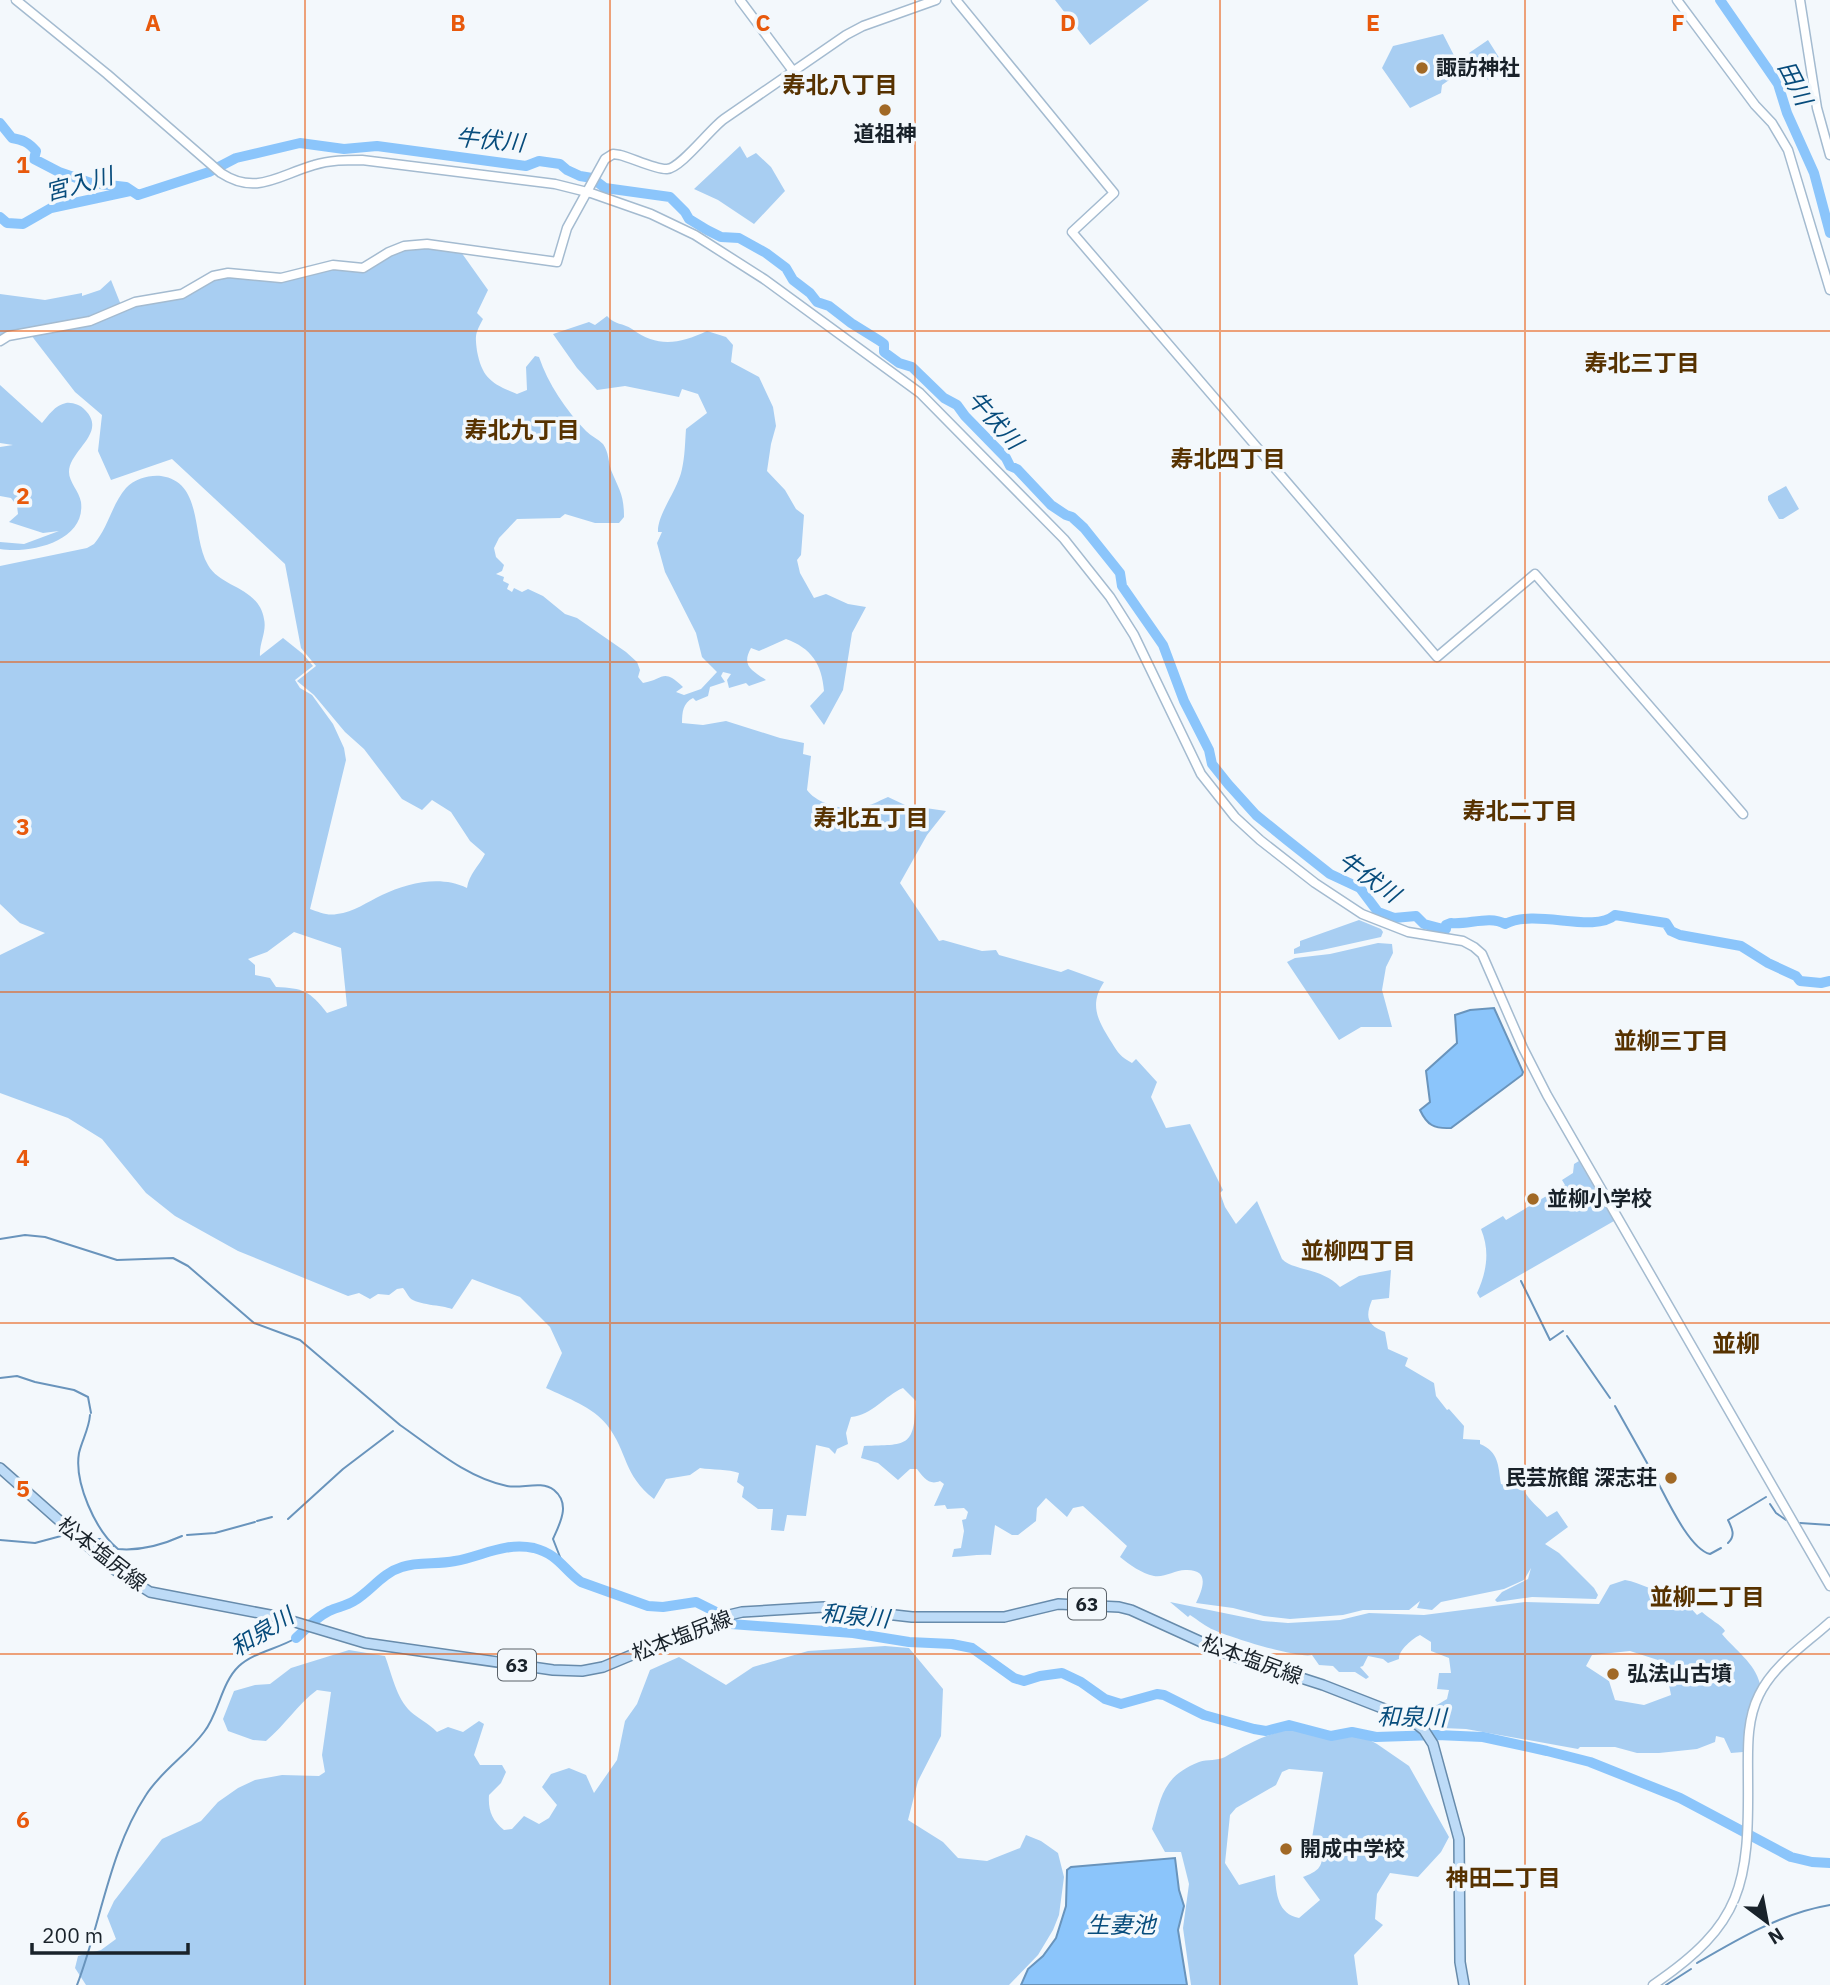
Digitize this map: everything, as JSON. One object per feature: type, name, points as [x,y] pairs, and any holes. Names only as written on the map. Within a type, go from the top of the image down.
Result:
[{"type":"main road","name":"松本塩尻線","points":[[0,1468],[139,1588],[163,1596],[275,1616],[365,1643],[575,1672],[603,1667],[721,1618],[742,1612],[824,1607],[912,1617],[1004,1617],[1058,1604],[1130,1610],[1230,1655],[1323,1685],[1382,1708],[1414,1722],[1428,1736],[1443,1775],[1459,1839],[1460,1962],[1464,1985]]},
{"type":"street","points":[[16,0],[107,74],[221,173],[242,183],[261,184],[334,160],[362,160],[587,190],[625,203],[695,235],[764,279],[920,393],[1064,539],[1110,597],[1151,666],[1201,774],[1235,817],[1315,883],[1362,914],[1408,932],[1463,941],[1482,954],[1523,1048],[1547,1095],[1830,1586]]},
{"type":"street","points":[[740,0],[793,71]]},
{"type":"street","points":[[0,341],[8,336],[90,321],[135,302],[182,294],[213,276],[240,273],[281,278],[332,265],[363,268],[404,246],[427,244],[557,262],[567,228],[605,159],[613,154],[666,170],[678,165],[711,129],[846,34],[936,0]]},
{"type":"street","points":[[956,0],[1114,193],[1072,232],[1437,657],[1535,574],[1743,814]]},
{"type":"street","points":[[1677,0],[1755,105],[1780,134],[1792,163],[1830,290]]},
{"type":"street","points":[[1800,0],[1817,108],[1830,155]]},
{"type":"street","points":[[1653,1985],[1687,1961],[1708,1942],[1726,1919],[1742,1877],[1748,1832],[1750,1720],[1758,1698],[1780,1666],[1830,1622]]},
{"type":"shaded area","points":[[1055,0],[1149,0],[1090,45]]},
{"type":"shaded area","points":[[1443,34],[1462,71],[1442,85],[1441,93],[1410,108],[1382,68],[1393,46]]},
{"type":"shaded area","points":[[1488,40],[1505,67],[1505,70],[1490,80],[1486,79],[1469,53]]},
{"type":"shaded area","points":[[740,146],[747,158],[756,153],[771,167],[785,191],[754,224],[718,200],[694,189]]},
{"type":"shaded area","points":[[416,247],[439,247],[461,252],[488,290],[477,313],[483,319],[476,338],[479,360],[485,374],[501,387],[517,394],[527,390],[526,367],[535,356],[539,357],[547,377],[565,405],[606,450],[623,503],[624,517],[619,523],[595,523],[565,514],[560,518],[517,519],[499,538],[494,548],[496,557],[504,565],[502,571],[496,574],[504,577],[503,581],[509,584],[507,589],[512,592],[514,588],[522,592],[528,589],[543,596],[565,614],[577,618],[626,652],[637,662],[640,670],[638,677],[643,683],[667,676],[683,687],[676,692],[684,695],[701,689],[717,672],[702,657],[696,633],[665,572],[657,543],[662,532],[658,532],[661,518],[682,469],[686,429],[707,413],[698,394],[682,389],[679,397],[625,386],[597,390],[577,368],[553,334],[589,322],[595,325],[607,316],[642,335],[660,341],[678,341],[707,331],[726,337],[733,345],[731,362],[759,377],[773,407],[776,426],[767,471],[785,490],[796,509],[804,515],[801,555],[797,560],[800,573],[814,598],[826,594],[848,604],[866,607],[852,633],[843,690],[824,725],[810,706],[824,691],[818,665],[802,647],[786,639],[759,651],[751,648],[748,654],[748,663],[752,670],[766,680],[749,686],[746,683],[729,688],[727,680],[731,674],[723,672],[721,676],[725,682],[710,687],[708,696],[696,701],[693,698],[687,702],[682,723],[703,725],[726,721],[804,743],[803,754],[811,756],[807,790],[817,799],[831,805],[854,808],[868,806],[888,797],[905,805],[946,811],[927,835],[900,883],[939,941],[982,951],[996,950],[999,955],[1061,972],[1068,969],[1104,982],[1096,1006],[1103,1028],[1125,1059],[1132,1063],[1136,1059],[1157,1082],[1151,1097],[1166,1128],[1190,1124],[1223,1190],[1220,1193],[1225,1207],[1236,1224],[1257,1201],[1282,1259],[1293,1266],[1324,1276],[1340,1287],[1359,1276],[1391,1270],[1389,1298],[1372,1300],[1369,1320],[1385,1332],[1388,1349],[1408,1358],[1405,1366],[1434,1383],[1436,1396],[1464,1426],[1463,1439],[1480,1440],[1480,1444],[1491,1451],[1496,1460],[1501,1484],[1524,1490],[1547,1517],[1557,1511],[1568,1527],[1545,1544],[1559,1553],[1594,1588],[1598,1595],[1596,1599],[1532,1597],[1497,1602],[1495,1600],[1502,1592],[1528,1579],[1531,1568],[1524,1580],[1504,1589],[1441,1602],[1432,1610],[1417,1608],[1420,1601],[1409,1610],[1363,1610],[1343,1615],[1290,1619],[1264,1616],[1196,1603],[1203,1582],[1199,1573],[1183,1570],[1158,1576],[1140,1571],[1120,1557],[1127,1546],[1083,1506],[1073,1508],[1067,1517],[1046,1498],[1037,1508],[1036,1521],[1018,1535],[1012,1535],[995,1525],[991,1555],[952,1557],[954,1549],[961,1548],[964,1531],[962,1520],[966,1519],[968,1512],[964,1508],[947,1509],[945,1505],[934,1506],[944,1484],[940,1481],[929,1482],[917,1469],[910,1469],[898,1480],[878,1463],[861,1458],[864,1446],[899,1444],[910,1436],[916,1401],[903,1388],[866,1413],[851,1417],[846,1433],[848,1444],[837,1449],[835,1454],[829,1448],[816,1445],[806,1516],[787,1515],[784,1531],[771,1530],[773,1509],[758,1509],[742,1497],[744,1487],[737,1482],[739,1473],[735,1472],[700,1468],[690,1475],[666,1479],[654,1499],[631,1472],[607,1425],[595,1413],[546,1388],[562,1353],[550,1327],[520,1297],[472,1279],[452,1309],[413,1300],[403,1288],[389,1295],[378,1294],[370,1299],[359,1293],[348,1296],[238,1251],[175,1216],[146,1193],[102,1139],[68,1118],[0,1093],[0,955],[45,933],[20,923],[0,904],[0,566],[87,548],[94,544],[121,494],[138,480],[161,476],[175,480],[184,488],[190,499],[208,565],[222,579],[248,594],[261,608],[265,624],[260,656],[283,638],[313,666],[295,680],[300,688],[312,695],[333,724],[344,748],[346,760],[310,909],[326,914],[343,913],[392,891],[424,882],[446,882],[467,888],[472,874],[485,854],[470,841],[451,812],[432,800],[422,810],[402,799],[364,749],[345,732],[314,695],[297,681],[316,666],[301,648],[285,564],[172,459],[111,480],[98,451],[102,415],[75,392],[31,335],[228,276],[265,280],[329,268],[366,270],[387,256]],"holes":[[[294,932],[341,948],[347,1006],[327,1013],[305,992],[276,987],[270,978],[255,975],[255,965],[248,959],[267,952]]]},
{"type":"shaded area","points":[[111,280],[121,305],[91,318],[0,338],[0,294],[45,300],[82,293],[82,296],[100,290]]},
{"type":"shaded area","points":[[0,385],[42,423],[55,408],[66,403],[81,407],[91,418],[90,434],[75,456],[69,472],[81,502],[80,516],[75,527],[65,536],[40,547],[0,549],[0,542],[24,544],[59,531],[43,533],[9,522],[18,514],[17,506],[11,498],[0,496],[0,447],[13,445],[0,443]]},
{"type":"shaded area","points":[[1786,486],[1799,509],[1779,519],[1768,496]]},
{"type":"shaded area","points":[[1359,920],[1381,929],[1381,937],[1294,954],[1300,941]]},
{"type":"shaded area","points":[[1378,943],[1392,944],[1393,953],[1386,967],[1382,990],[1392,1027],[1361,1027],[1339,1040],[1287,962],[1295,958],[1330,954]]},
{"type":"shaded area","points":[[1579,1161],[1614,1221],[1480,1298],[1477,1293],[1485,1269],[1486,1253],[1481,1229],[1503,1216],[1506,1220],[1565,1185],[1562,1180],[1573,1173],[1574,1164]]},
{"type":"shaded area","points":[[1625,1580],[1664,1593],[1677,1593],[1697,1615],[1702,1612],[1724,1629],[1722,1634],[1749,1663],[1760,1684],[1747,1713],[1743,1752],[1731,1753],[1724,1738],[1716,1736],[1715,1742],[1697,1749],[1637,1753],[1615,1747],[1578,1749],[1466,1729],[1442,1728],[1438,1715],[1429,1713],[1431,1704],[1437,1705],[1447,1699],[1449,1690],[1437,1689],[1439,1673],[1451,1673],[1449,1658],[1431,1651],[1431,1642],[1420,1635],[1403,1649],[1399,1659],[1388,1663],[1383,1659],[1368,1656],[1360,1667],[1369,1677],[1366,1679],[1355,1672],[1339,1672],[1333,1666],[1319,1665],[1312,1655],[1279,1651],[1222,1633],[1190,1615],[1188,1617],[1170,1602],[1263,1621],[1288,1623],[1340,1620],[1369,1613],[1424,1615],[1525,1602],[1599,1604],[1610,1585]],"holes":[[[1630,1651],[1661,1661],[1671,1695],[1644,1705],[1615,1700],[1609,1681],[1586,1666],[1592,1655]]]},
{"type":"shaded area","points":[[885,1646],[909,1648],[943,1689],[941,1736],[918,1781],[908,1820],[943,1842],[958,1858],[987,1861],[1020,1848],[1026,1835],[1041,1841],[1058,1853],[1064,1877],[1059,1915],[1038,1955],[1009,1985],[86,1985],[75,1968],[78,1956],[101,1950],[116,1939],[107,1916],[114,1901],[162,1839],[201,1821],[218,1802],[255,1780],[282,1775],[319,1776],[325,1772],[322,1755],[331,1692],[317,1690],[266,1741],[253,1740],[228,1731],[223,1719],[234,1691],[270,1684],[291,1668],[349,1650],[385,1656],[398,1693],[406,1706],[437,1732],[448,1727],[463,1732],[479,1721],[484,1724],[474,1755],[480,1765],[502,1765],[506,1772],[501,1783],[489,1795],[492,1815],[504,1830],[512,1829],[524,1816],[539,1824],[549,1818],[557,1805],[542,1787],[551,1774],[569,1768],[586,1775],[594,1793],[617,1760],[625,1721],[637,1704],[650,1670],[679,1657],[726,1685],[753,1667],[808,1651]]},
{"type":"shaded area","points":[[1290,1729],[1327,1739],[1362,1736],[1377,1744],[1409,1766],[1449,1837],[1441,1852],[1418,1877],[1390,1873],[1377,1894],[1375,1919],[1383,1925],[1354,1955],[1358,1985],[1191,1985],[1183,1928],[1189,1884],[1181,1852],[1165,1852],[1152,1829],[1162,1797],[1177,1774],[1187,1768],[1199,1762],[1222,1758],[1256,1740]],"holes":[[[1289,1769],[1323,1772],[1311,1844],[1324,1845],[1322,1862],[1318,1869],[1303,1877],[1320,1900],[1299,1918],[1282,1908],[1277,1896],[1275,1875],[1239,1885],[1225,1863],[1230,1815],[1236,1808],[1276,1785],[1282,1772]]]},
{"type":"water","points":[[1494,1008],[1522,1075],[1451,1128],[1432,1125],[1420,1110],[1430,1102],[1426,1071],[1457,1043],[1455,1015],[1470,1010]]},
{"type":"water","name":"生妻池","points":[[1175,1858],[1184,1906],[1178,1930],[1187,1985],[1021,1985],[1028,1969],[1043,1956],[1056,1938],[1066,1906],[1067,1870],[1071,1867]]},
{"type":"waterway","name":"田川","points":[[1720,0],[1778,84],[1787,113],[1814,173],[1830,233]]},
{"type":"waterway","name":"牛伏川","points":[[0,123],[12,138],[25,142],[36,151],[34,159],[59,172],[91,183],[126,187],[138,195],[209,172],[236,158],[300,143],[344,149],[377,146],[526,166],[539,161],[560,164],[580,176],[592,178],[605,188],[670,197],[689,219],[707,230],[721,237],[739,238],[766,253],[786,268],[793,280],[817,302],[829,306],[884,344],[884,352],[899,363],[912,367],[944,398],[957,405],[1006,458],[1010,466],[1017,469],[1051,505],[1072,517],[1084,528],[1120,573],[1122,586],[1163,645],[1184,701],[1209,750],[1212,764],[1256,815],[1330,874],[1360,888],[1378,912],[1394,918],[1416,916],[1424,924],[1443,929],[1451,923],[1486,920],[1505,924],[1532,919],[1593,922],[1615,915],[1666,923],[1671,931],[1680,935],[1741,946],[1796,976],[1800,981],[1830,981]]},
{"type":"waterway","name":"宮入川","points":[[0,217],[7,223],[23,224],[51,208],[130,191]]},
{"type":"waterway","points":[[0,1239],[25,1235],[45,1237],[117,1260],[173,1258],[188,1266],[254,1323],[300,1340],[400,1425]]},
{"type":"waterway","points":[[1521,1281],[1550,1340],[1563,1331]]},
{"type":"waterway","points":[[1567,1336],[1610,1398]]},
{"type":"waterway","points":[[0,1378],[17,1376],[74,1390],[88,1397],[91,1413]]},
{"type":"waterway","points":[[1615,1406],[1651,1470]]},
{"type":"waterway","points":[[90,1415],[79,1453],[80,1478],[94,1518],[118,1549]]},
{"type":"waterway","points":[[400,1425],[451,1461],[492,1482],[513,1487],[537,1485],[554,1490],[563,1507],[553,1539],[562,1562]]},
{"type":"waterway","points":[[288,1519],[343,1469],[393,1431]]},
{"type":"waterway","points":[[1655,1477],[1694,1543],[1710,1554],[1721,1548]]},
{"type":"waterway","points":[[1728,1543],[1733,1535],[1728,1520],[1766,1497]]},
{"type":"waterway","points":[[1770,1504],[1776,1513],[1786,1520]]},
{"type":"waterway","points":[[257,1521],[272,1517]]},
{"type":"waterway","points":[[187,1535],[215,1533],[255,1522]]},
{"type":"waterway","points":[[1800,1523],[1830,1525]]},
{"type":"waterway","points":[[0,1540],[35,1543],[61,1536]]},
{"type":"waterway","points":[[118,1549],[151,1547],[182,1536]]},
{"type":"waterway","points":[[88,1539],[100,1539],[113,1546]]},
{"type":"waterway","name":"和泉川","points":[[296,1638],[319,1617],[354,1601],[388,1573],[402,1567],[455,1561],[503,1548],[534,1548],[555,1558],[581,1582],[648,1606],[663,1607],[696,1602],[716,1612],[731,1624],[853,1633],[972,1648],[1014,1678],[1024,1681],[1062,1673],[1081,1682],[1105,1699],[1121,1704],[1157,1694],[1204,1715],[1266,1731],[1289,1725],[1331,1736],[1352,1732],[1376,1737],[1483,1737],[1547,1751],[1590,1762],[1680,1798],[1791,1857],[1830,1863]]},
{"type":"waterway","name":"和泉川","points":[[77,1985],[114,1863],[133,1817],[146,1795],[204,1732],[228,1681],[239,1666],[252,1657],[296,1638]]},
{"type":"waterway","points":[[1697,1963],[1744,1936],[1778,1921],[1830,1905]]},
{"type":"waterway","points":[[1666,1985],[1691,1969]]},
{"type":"place","name":"諏訪神社","points":[[1422,68]]},
{"type":"place","name":"道祖神","points":[[885,110]]},
{"type":"place","name":"並柳小学校","points":[[1533,1199]]},
{"type":"place","name":"民芸旅館 深志荘","points":[[1671,1478]]},
{"type":"place","name":"弘法山古墳","points":[[1613,1674]]},
{"type":"place","name":"開成中学校","points":[[1286,1849]]},
{"type":"district","name":"寿北八丁目","points":[[840,85]]},
{"type":"district","name":"寿北三丁目","points":[[1642,363]]},
{"type":"district","name":"寿北九丁目","points":[[522,430]]},
{"type":"district","name":"寿北四丁目","points":[[1228,459]]},
{"type":"district","name":"寿北二丁目","points":[[1520,811]]},
{"type":"district","name":"寿北五丁目","points":[[871,818]]},
{"type":"district","name":"並柳三丁目","points":[[1671,1041]]},
{"type":"district","name":"並柳四丁目","points":[[1358,1251]]},
{"type":"district","name":"並柳","points":[[1736,1344]]},
{"type":"district","name":"並柳二丁目","points":[[1707,1597]]},
{"type":"district","name":"神田二丁目","points":[[1503,1878]]}]
